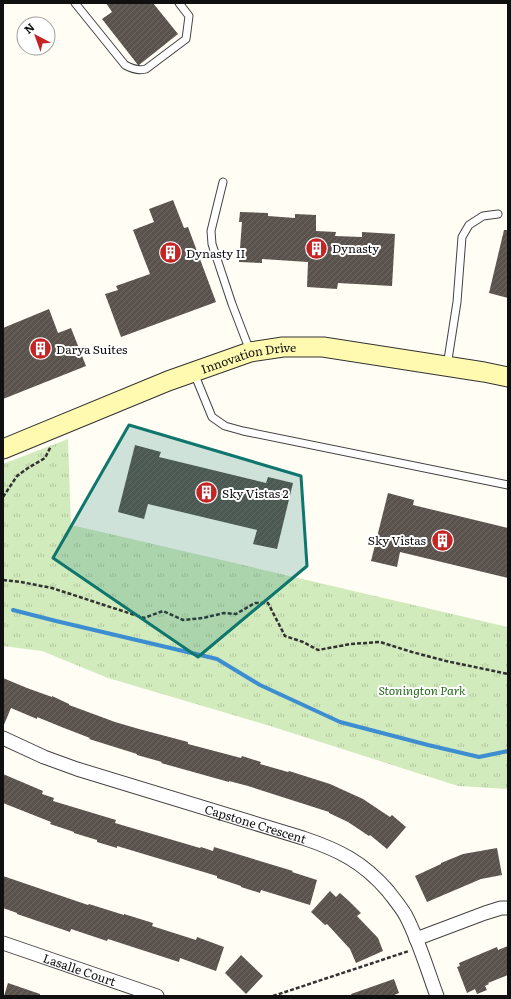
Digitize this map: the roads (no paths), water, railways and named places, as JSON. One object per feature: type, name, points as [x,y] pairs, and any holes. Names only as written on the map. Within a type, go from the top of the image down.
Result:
[{"type":"street","name":"Innovation Drive","points":[[3,448],[193,371],[250,352],[283,347],[323,347],[508,377]]},
{"type":"street","name":"Capstone Crescent","points":[[3,738],[44,757],[77,769],[303,838],[326,846],[347,856],[379,881],[393,897],[405,915],[418,944],[437,996]]},
{"type":"street","points":[[418,944],[485,913],[502,908],[508,908]]},
{"type":"street","name":"Lasalle Court","points":[[3,943],[157,996]]},
{"type":"lane","points":[[75,3],[125,65],[132,69],[141,71],[146,69],[186,39],[189,16],[179,3]]},
{"type":"lane","points":[[223,182],[211,231],[212,244],[250,352]]},
{"type":"lane","points":[[447,366],[457,302],[462,237],[469,225],[483,216],[498,214]]},
{"type":"lane","points":[[193,371],[212,417],[225,426],[243,431],[508,485]]},
{"type":"waterway","points":[[13,610],[217,659],[260,685],[340,722],[479,757],[508,751]]},
{"type":"place","name":"Dynasty","points":[[317,248]]},
{"type":"place","name":"Dynasty II","points":[[170,253]]},
{"type":"place","name":"Darya Suites","points":[[41,349]]},
{"type":"place","name":"Sky Vistas 2","points":[[207,493]]},
{"type":"place","name":"Sky Vistas","points":[[442,540]]},
{"type":"park label","name":"Stonington Park","points":[[422,690]]}]
